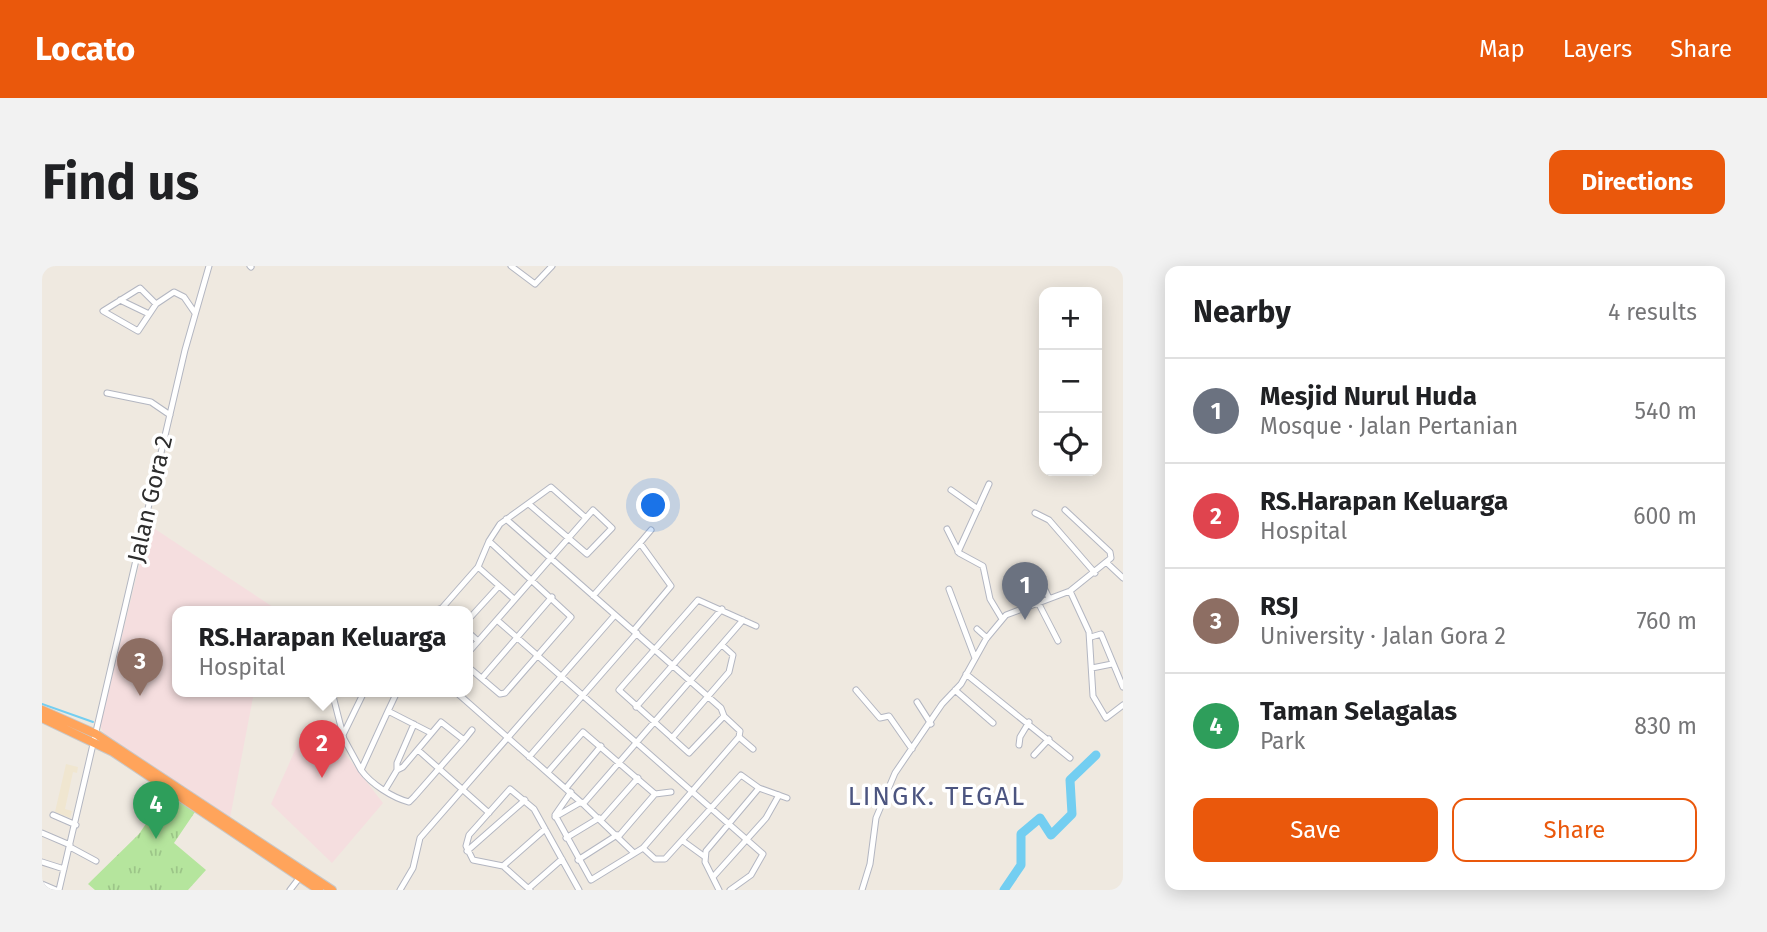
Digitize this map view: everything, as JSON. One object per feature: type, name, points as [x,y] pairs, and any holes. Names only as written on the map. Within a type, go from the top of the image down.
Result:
[{"type":"highway","points":[[42,710],[95,738],[311,882],[332,890]]},
{"type":"highway","points":[[42,718],[95,738]]},
{"type":"street","name":"Jalan Gora 2","points":[[57,890],[76,825],[170,415],[209,266]]},
{"type":"street","points":[[511,266],[536,284],[552,266]]},
{"type":"street","points":[[156,304],[140,288],[104,309],[104,313],[138,331],[156,304],[176,292],[184,297],[195,313]]},
{"type":"street","points":[[120,300],[149,314]]},
{"type":"street","points":[[107,393],[152,402],[170,415]]},
{"type":"street","points":[[958,552],[989,485]]},
{"type":"street","points":[[447,606],[478,567],[489,541],[506,519],[530,505],[551,487],[586,518]]},
{"type":"street","points":[[951,490],[978,509]]},
{"type":"street","points":[[473,647],[514,599],[533,579],[569,538],[586,518],[596,510],[612,528],[589,554],[569,538],[530,505]]},
{"type":"street","points":[[862,890],[870,864],[878,813],[897,769],[966,674],[986,638],[1008,613],[1070,591],[1096,573],[1111,556],[1110,552],[1065,510]]},
{"type":"street","points":[[1035,513],[1049,520],[1096,573]]},
{"type":"street","points":[[506,519],[673,665],[739,729],[739,737],[643,848],[591,880],[555,817]]},
{"type":"street","points":[[947,529],[958,552],[983,566],[990,599],[1002,619]]},
{"type":"street","points":[[593,596],[651,530]]},
{"type":"street","points":[[473,671],[500,694],[505,694],[571,617],[489,541]]},
{"type":"street","points":[[529,757],[636,632],[671,586],[640,543]]},
{"type":"street","points":[[1107,563],[1123,578]]},
{"type":"street","points":[[478,567],[514,599]]},
{"type":"street","points":[[1036,571],[1049,598]]},
{"type":"street","points":[[1026,579],[1058,642]]},
{"type":"street","points":[[473,614],[499,586]]},
{"type":"street","points":[[949,590],[975,658]]},
{"type":"street","points":[[1070,591],[1091,637],[1093,696],[1103,716],[1108,717],[1123,705]]},
{"type":"street","points":[[482,678],[552,597]]},
{"type":"street","points":[[724,716],[689,753],[619,690],[698,600],[756,626]]},
{"type":"street","points":[[636,707],[722,609]]},
{"type":"street","points":[[400,890],[413,868],[418,840],[615,615]]},
{"type":"street","points":[[497,620],[763,855],[751,875],[730,890]]},
{"type":"street","points":[[555,817],[582,803],[743,620]]},
{"type":"street","points":[[977,629],[986,638]]},
{"type":"street","points":[[1091,637],[1101,634],[1123,687]]},
{"type":"street","points":[[473,636],[478,641]]},
{"type":"street","points":[[672,738],[730,670],[733,654],[722,645]]},
{"type":"street","points":[[1093,668],[1112,664]]},
{"type":"street","points":[[966,674],[1029,722],[1070,758]]},
{"type":"street","points":[[856,690],[881,719],[889,716],[894,720],[912,749]]},
{"type":"street","points":[[955,690],[993,723]]},
{"type":"street","points":[[333,697],[343,735],[361,770],[385,790],[409,802],[472,730]]},
{"type":"street","points":[[343,735],[362,697]]},
{"type":"street","points":[[361,770],[395,697]]},
{"type":"street","points":[[462,697],[568,790],[633,852]]},
{"type":"street","points":[[917,702],[931,724]]},
{"type":"street","points":[[388,711],[432,733]]},
{"type":"street","points":[[385,790],[397,770],[443,722],[464,740]]},
{"type":"street","points":[[1020,745],[1020,737],[1029,722]]},
{"type":"street","points":[[397,770],[397,763],[414,724]]},
{"type":"street","points":[[548,772],[583,732],[655,794]]},
{"type":"street","points":[[739,737],[753,749]]},
{"type":"street","points":[[1034,755],[1049,739]]},
{"type":"street","points":[[555,817],[568,790],[601,746]]},
{"type":"street","points":[[418,750],[489,813]]},
{"type":"street","points":[[643,848],[659,860],[668,857],[741,775],[759,788],[787,798]]},
{"type":"street","points":[[566,838],[600,819],[638,778]]},
{"type":"street","points":[[719,890],[705,857],[706,850],[759,788]]},
{"type":"street","points":[[467,851],[468,835],[510,789],[525,800],[545,828],[579,890]]},
{"type":"street","points":[[578,860],[617,836],[655,794],[671,792]]},
{"type":"street","points":[[713,877],[770,813],[779,795]]},
{"type":"street","points":[[467,851],[525,800]]},
{"type":"street","points":[[53,815],[76,825]]},
{"type":"street","points":[[502,866],[545,828]]},
{"type":"street","points":[[42,833],[96,862]]},
{"type":"street","points":[[683,841],[705,857]]},
{"type":"street","points":[[467,851],[479,862],[502,866],[530,889],[562,859]]},
{"type":"street","points":[[42,862],[64,869]]},
{"type":"street","points":[[290,890],[311,882]]},
{"type":"street","points":[[42,884],[57,890]]},
{"type":"shaded area","points":[[149,525],[271,606],[172,606],[172,697],[253,697],[230,818],[108,741],[100,726]]},
{"type":"shaded area","points":[[305,728],[332,737],[383,803],[332,863],[271,804]]},
{"type":"shaded area","points":[[66,764],[78,767],[77,773],[73,772],[65,809],[72,811],[70,818],[55,812]]},
{"type":"green space","points":[[167,793],[195,812],[174,843],[206,870],[188,890],[95,890],[88,884],[139,834]]},
{"type":"waterway","points":[[42,704],[93,722]]},
{"type":"waterway","points":[[1004,890],[1021,865],[1021,834],[1040,818],[1051,835],[1072,814],[1070,780],[1096,755]]},
{"type":"place","name":"Mesjid Nurul Huda","points":[[1025,620]]},
{"type":"place","name":"RSJ","points":[[140,696]]},
{"type":"place","name":"RS.Harapan Keluarga","points":[[322,778]]},
{"type":"place","name":"Taman Selagalas","points":[[156,839]]},
{"type":"district","name":"LINGK. TEGAL","points":[[937,796]]}]
